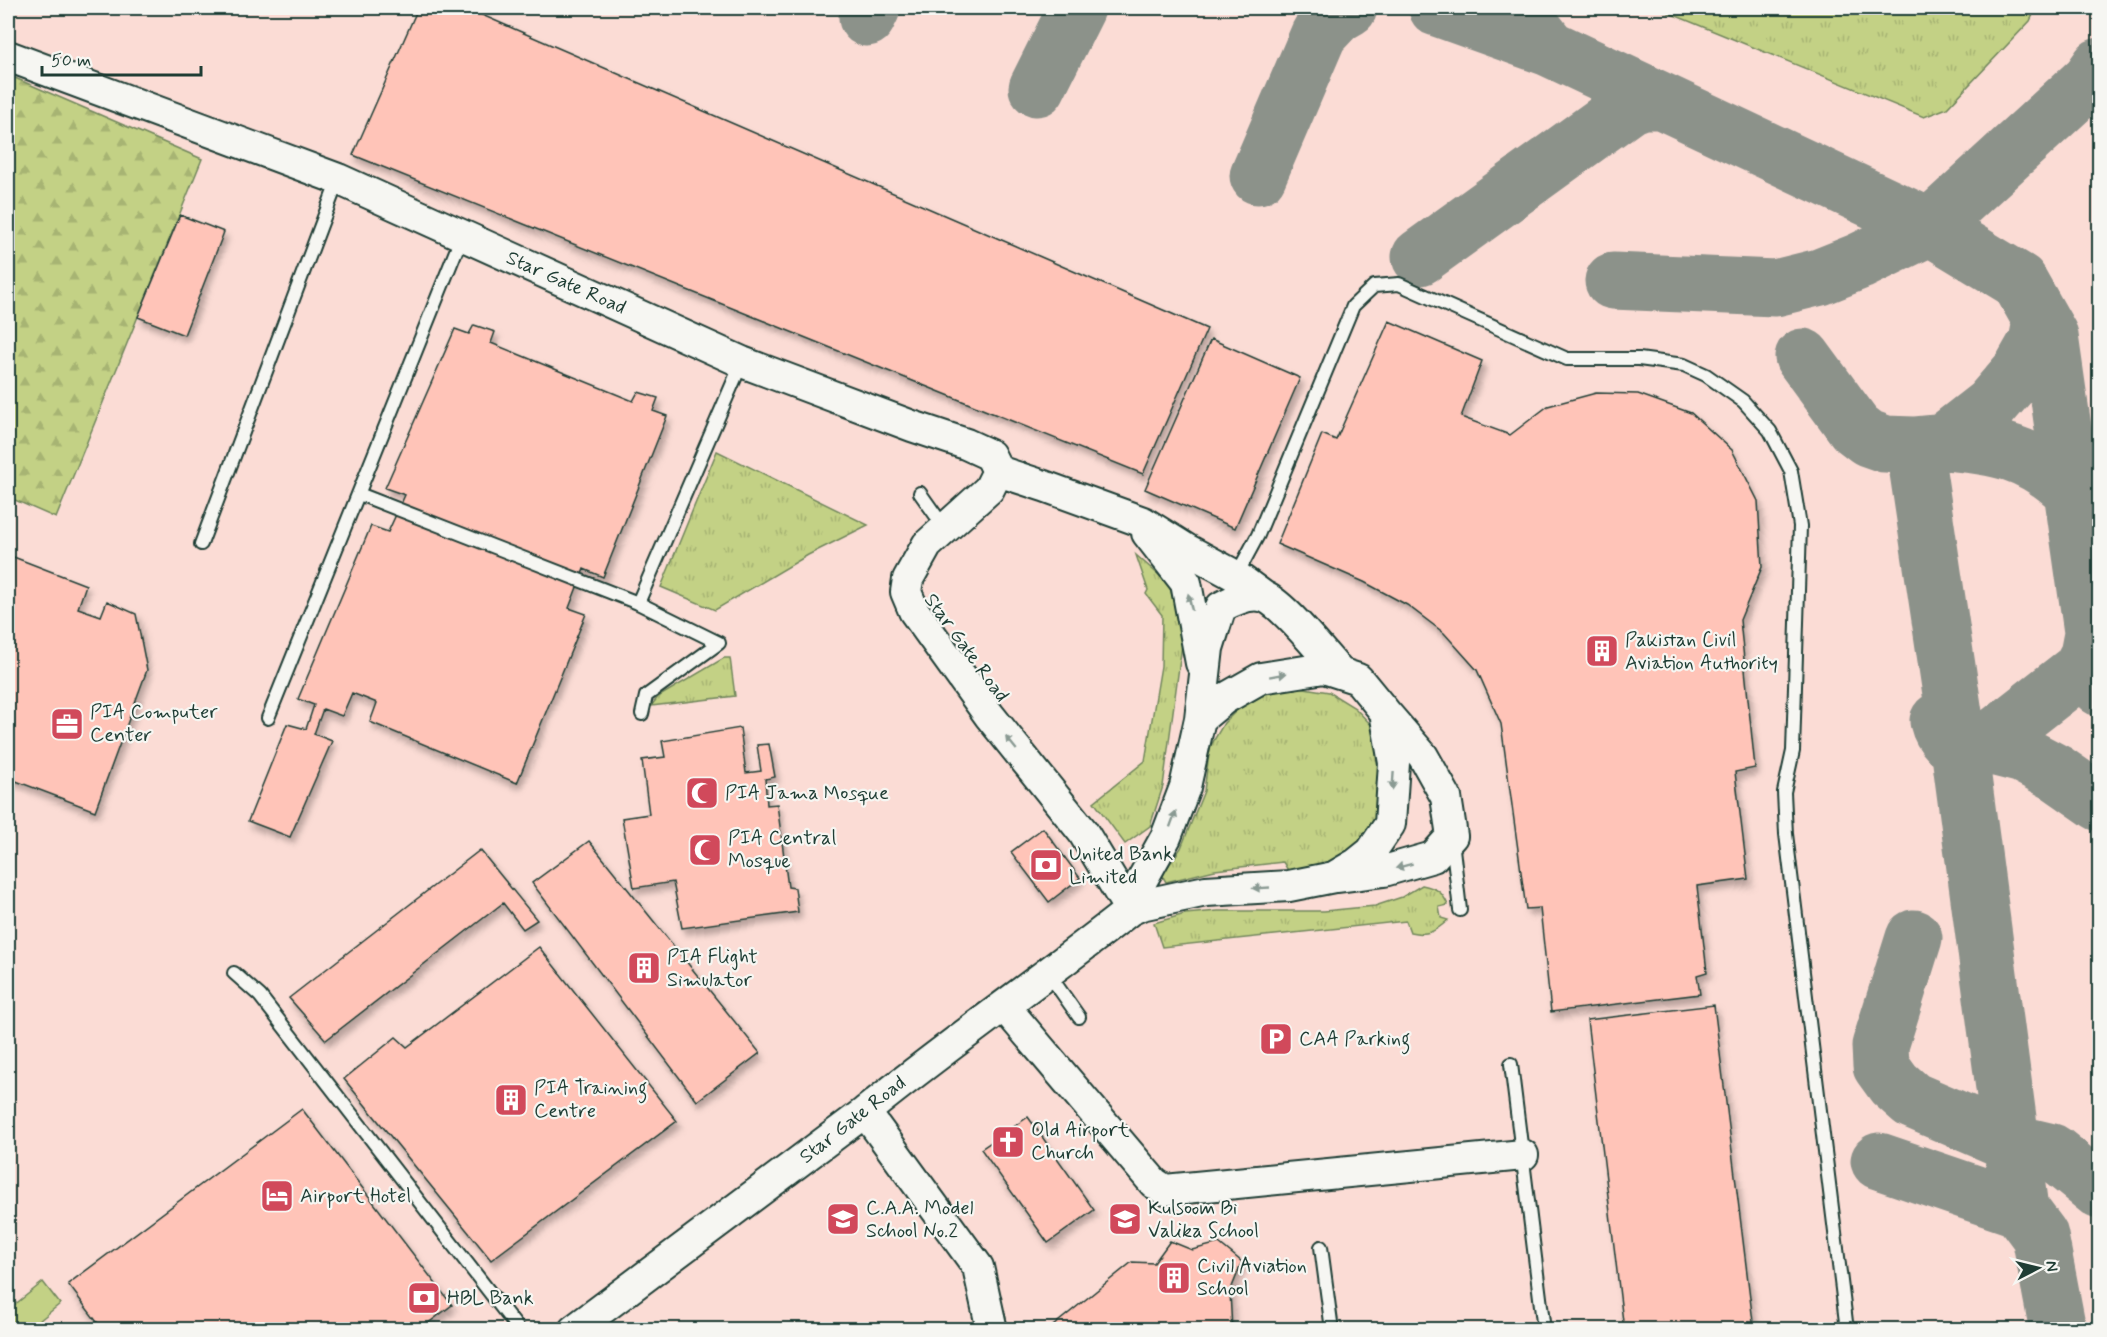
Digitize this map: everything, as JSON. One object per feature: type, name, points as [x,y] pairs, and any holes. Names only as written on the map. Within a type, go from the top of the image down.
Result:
[{"type":"street","name":"Star Gate Road","points":[[8,56],[338,179],[742,362],[966,444],[990,455],[998,471],[989,489],[944,527],[927,545],[915,566],[934,606],[1095,818],[1117,852],[1130,910],[865,1112],[574,1329]]},
{"type":"street","points":[[998,471],[1143,522],[1236,576],[1278,606],[1340,673]]},
{"type":"street","points":[[1137,520],[1186,583],[1204,680]]},
{"type":"street","points":[[1130,910],[1142,880],[1166,837],[1181,797],[1200,719],[1208,648],[1221,607],[1240,597],[1263,596]]},
{"type":"street","points":[[1130,910],[1141,905],[1206,891],[1288,886],[1384,871],[1433,857],[1452,836],[1446,797],[1423,756],[1358,679],[1324,668],[1261,678],[1224,699],[1200,719]]},
{"type":"street","points":[[1334,877],[1371,852],[1390,824],[1394,763],[1385,712]]},
{"type":"street","points":[[1004,1006],[1154,1183],[1165,1190],[1522,1155]]},
{"type":"street","points":[[865,1112],[978,1267],[992,1329]]},
{"type":"lane","points":[[201,544],[338,179]]},
{"type":"lane","points":[[268,718],[462,236]]},
{"type":"lane","points":[[1236,576],[1258,535],[1353,306],[1374,286],[1399,284],[1567,359],[1639,358],[1683,365],[1706,375],[1743,401],[1770,431],[1791,471],[1800,526],[1793,751],[1784,792],[1786,834],[1847,1329]]},
{"type":"lane","points":[[638,603],[742,362]]},
{"type":"lane","points":[[920,493],[944,527]]},
{"type":"lane","points":[[358,494],[638,603],[719,643],[646,696],[642,714]]},
{"type":"lane","points":[[1452,836],[1460,910]]},
{"type":"lane","points":[[234,973],[260,996],[519,1329]]},
{"type":"lane","points":[[1048,973],[1079,1017]]},
{"type":"lane","points":[[1511,1064],[1544,1329]]},
{"type":"lane","points":[[1321,1247],[1332,1329]]},
{"type":"shaded area","points":[[8,8],[2099,8],[2099,1329],[8,1329]]},
{"type":"green space","points":[[1657,8],[2036,8],[2030,21],[1947,108],[1924,117]]},
{"type":"green space","points":[[8,75],[202,159],[56,518],[8,497]]},
{"type":"green space","points":[[717,451],[868,525],[808,555],[715,610],[661,587]]},
{"type":"green space","points":[[1136,555],[1169,584],[1183,637],[1163,786],[1150,826],[1125,844],[1094,802],[1145,761],[1161,666],[1162,615],[1146,594],[1148,590]]},
{"type":"green space","points":[[724,658],[730,658],[735,696],[651,706],[658,697]]},
{"type":"green space","points":[[1298,687],[1329,692],[1355,708],[1377,731],[1382,815],[1361,844],[1328,865],[1289,872],[1283,862],[1215,870],[1166,882],[1163,877],[1164,872],[1181,848],[1204,791],[1210,747],[1224,723],[1244,703],[1271,690]]},
{"type":"green space","points":[[1422,885],[1438,891],[1448,905],[1439,907],[1441,918],[1448,920],[1439,928],[1426,933],[1410,932],[1406,921],[1162,947],[1154,923],[1185,914],[1218,911],[1324,911],[1375,906],[1402,897]]},
{"type":"green space","points":[[43,1282],[60,1304],[29,1329],[8,1329],[8,1310]]},
{"type":"building","points":[[418,8],[466,8],[1207,329],[1143,474],[353,155]]},
{"type":"building","points":[[180,215],[224,232],[184,335],[138,317]]},
{"type":"building","name":"Pakistan Civil Aviation Authority","points":[[1389,321],[1482,361],[1461,417],[1510,435],[1548,406],[1596,393],[1638,394],[1691,413],[1732,450],[1758,501],[1762,567],[1740,620],[1755,768],[1735,772],[1748,879],[1697,886],[1707,972],[1697,975],[1700,994],[1551,1012],[1540,908],[1526,909],[1501,724],[1477,670],[1444,633],[1407,605],[1364,582],[1277,544],[1322,434],[1336,440]]},
{"type":"building","points":[[474,325],[495,332],[491,343],[633,401],[638,392],[658,398],[653,411],[667,416],[603,577],[584,569],[569,608],[586,614],[517,783],[370,722],[377,703],[352,693],[342,716],[323,709],[314,734],[332,741],[290,837],[248,821],[287,724],[306,729],[314,705],[298,699],[371,526],[388,532],[405,495],[385,488],[455,329],[469,334]]},
{"type":"building","points":[[1211,339],[1300,378],[1235,528],[1145,489]]},
{"type":"building","name":"PIA Computer Center","points":[[11,556],[86,585],[78,608],[101,616],[107,601],[136,614],[147,670],[95,811],[8,778],[8,563]]},
{"type":"building","name":"PIA Central Mosque","points":[[740,728],[746,773],[761,771],[757,745],[769,744],[775,777],[765,779],[767,805],[777,804],[788,887],[795,888],[798,912],[682,928],[673,882],[634,888],[622,818],[649,814],[642,760],[665,757],[662,741]]},
{"type":"building","name":"United Bank Limited","points":[[1043,828],[1080,878],[1049,902],[1011,852]]},
{"type":"building","name":"PIA Flight Simulator","points":[[589,841],[760,1053],[697,1101],[532,883]]},
{"type":"building","points":[[480,850],[537,920],[523,929],[503,903],[326,1040],[289,998]]},
{"type":"building","name":"PIA Training Centre","points":[[539,947],[677,1121],[491,1260],[344,1079],[396,1037],[407,1047]]},
{"type":"building","points":[[1714,1005],[1754,1330],[1624,1330],[1587,1020]]},
{"type":"building","name":"Airport Hotel","points":[[302,1109],[452,1305],[419,1330],[103,1330],[68,1284]]},
{"type":"building","points":[[1028,1117],[1094,1210],[1048,1243],[981,1149]]},
{"type":"building","name":"Civil Aviation School","points":[[1170,1241],[1192,1250],[1219,1243],[1242,1262],[1230,1292],[1232,1330],[1048,1330],[1132,1262],[1154,1263]]},
{"type":"taxiway","points":[[867,18],[872,8]]},
{"type":"taxiway","points":[[1037,88],[1077,8]]},
{"type":"taxiway","points":[[1258,176],[1319,34],[1337,15],[1349,8]]},
{"type":"taxiway","points":[[1437,8],[1549,48]]},
{"type":"taxiway","points":[[1518,8],[1549,48],[1930,227],[2019,281],[2050,336],[2100,688]]},
{"type":"taxiway","points":[[1613,281],[1775,288],[1820,277],[1860,261],[1930,227],[2090,80],[2100,66]]},
{"type":"taxiway","points":[[1420,257],[1629,106],[1642,101],[1660,101]]},
{"type":"taxiway","points":[[1803,357],[1855,428],[1868,438],[1885,444],[1914,445],[1944,442],[1990,406],[2021,370],[2037,342],[2041,321]]},
{"type":"taxiway","points":[[1944,442],[1981,446],[2012,453],[2042,467],[2071,490]]},
{"type":"taxiway","points":[[1914,445],[1959,747],[2020,1209],[2040,1236],[2058,1330]]},
{"type":"taxiway","points":[[1938,721],[1945,736],[1958,747],[1971,749],[1984,745],[2080,670],[2088,655],[2092,634]]},
{"type":"taxiway","points":[[1984,745],[2023,755],[2057,773],[2100,803]]},
{"type":"taxiway","points":[[1914,938],[1880,1046],[1881,1066],[1894,1084],[1912,1100],[2010,1142],[2052,1152],[2100,1191]]},
{"type":"taxiway","points":[[1879,1161],[2020,1209]]},
{"type":"place","name":"Pakistan Civil Aviation Authority","points":[[1602,651]]},
{"type":"place","name":"PIA Computer Center","points":[[67,724]]},
{"type":"place","name":"PIA Jama Mosque","points":[[702,793]]},
{"type":"place","name":"PIA Central Mosque","points":[[705,850]]},
{"type":"place","name":"United Bank Limited","points":[[1046,865]]},
{"type":"place","name":"PIA Flight Simulator","points":[[644,968]]},
{"type":"place","name":"CAA Parking","points":[[1276,1039]]},
{"type":"place","name":"PIA Training Centre","points":[[511,1100]]},
{"type":"place","name":"Old Airport Church","points":[[1008,1142]]},
{"type":"place","name":"Airport Hotel","points":[[277,1196]]},
{"type":"place","name":"C.A.A. Model School No.2","points":[[843,1219]]},
{"type":"place","name":"Kulsoom Bi Valika School","points":[[1125,1219]]},
{"type":"place","name":"Civil Aviation School","points":[[1174,1278]]},
{"type":"place","name":"HBL Bank","points":[[424,1298]]}]
